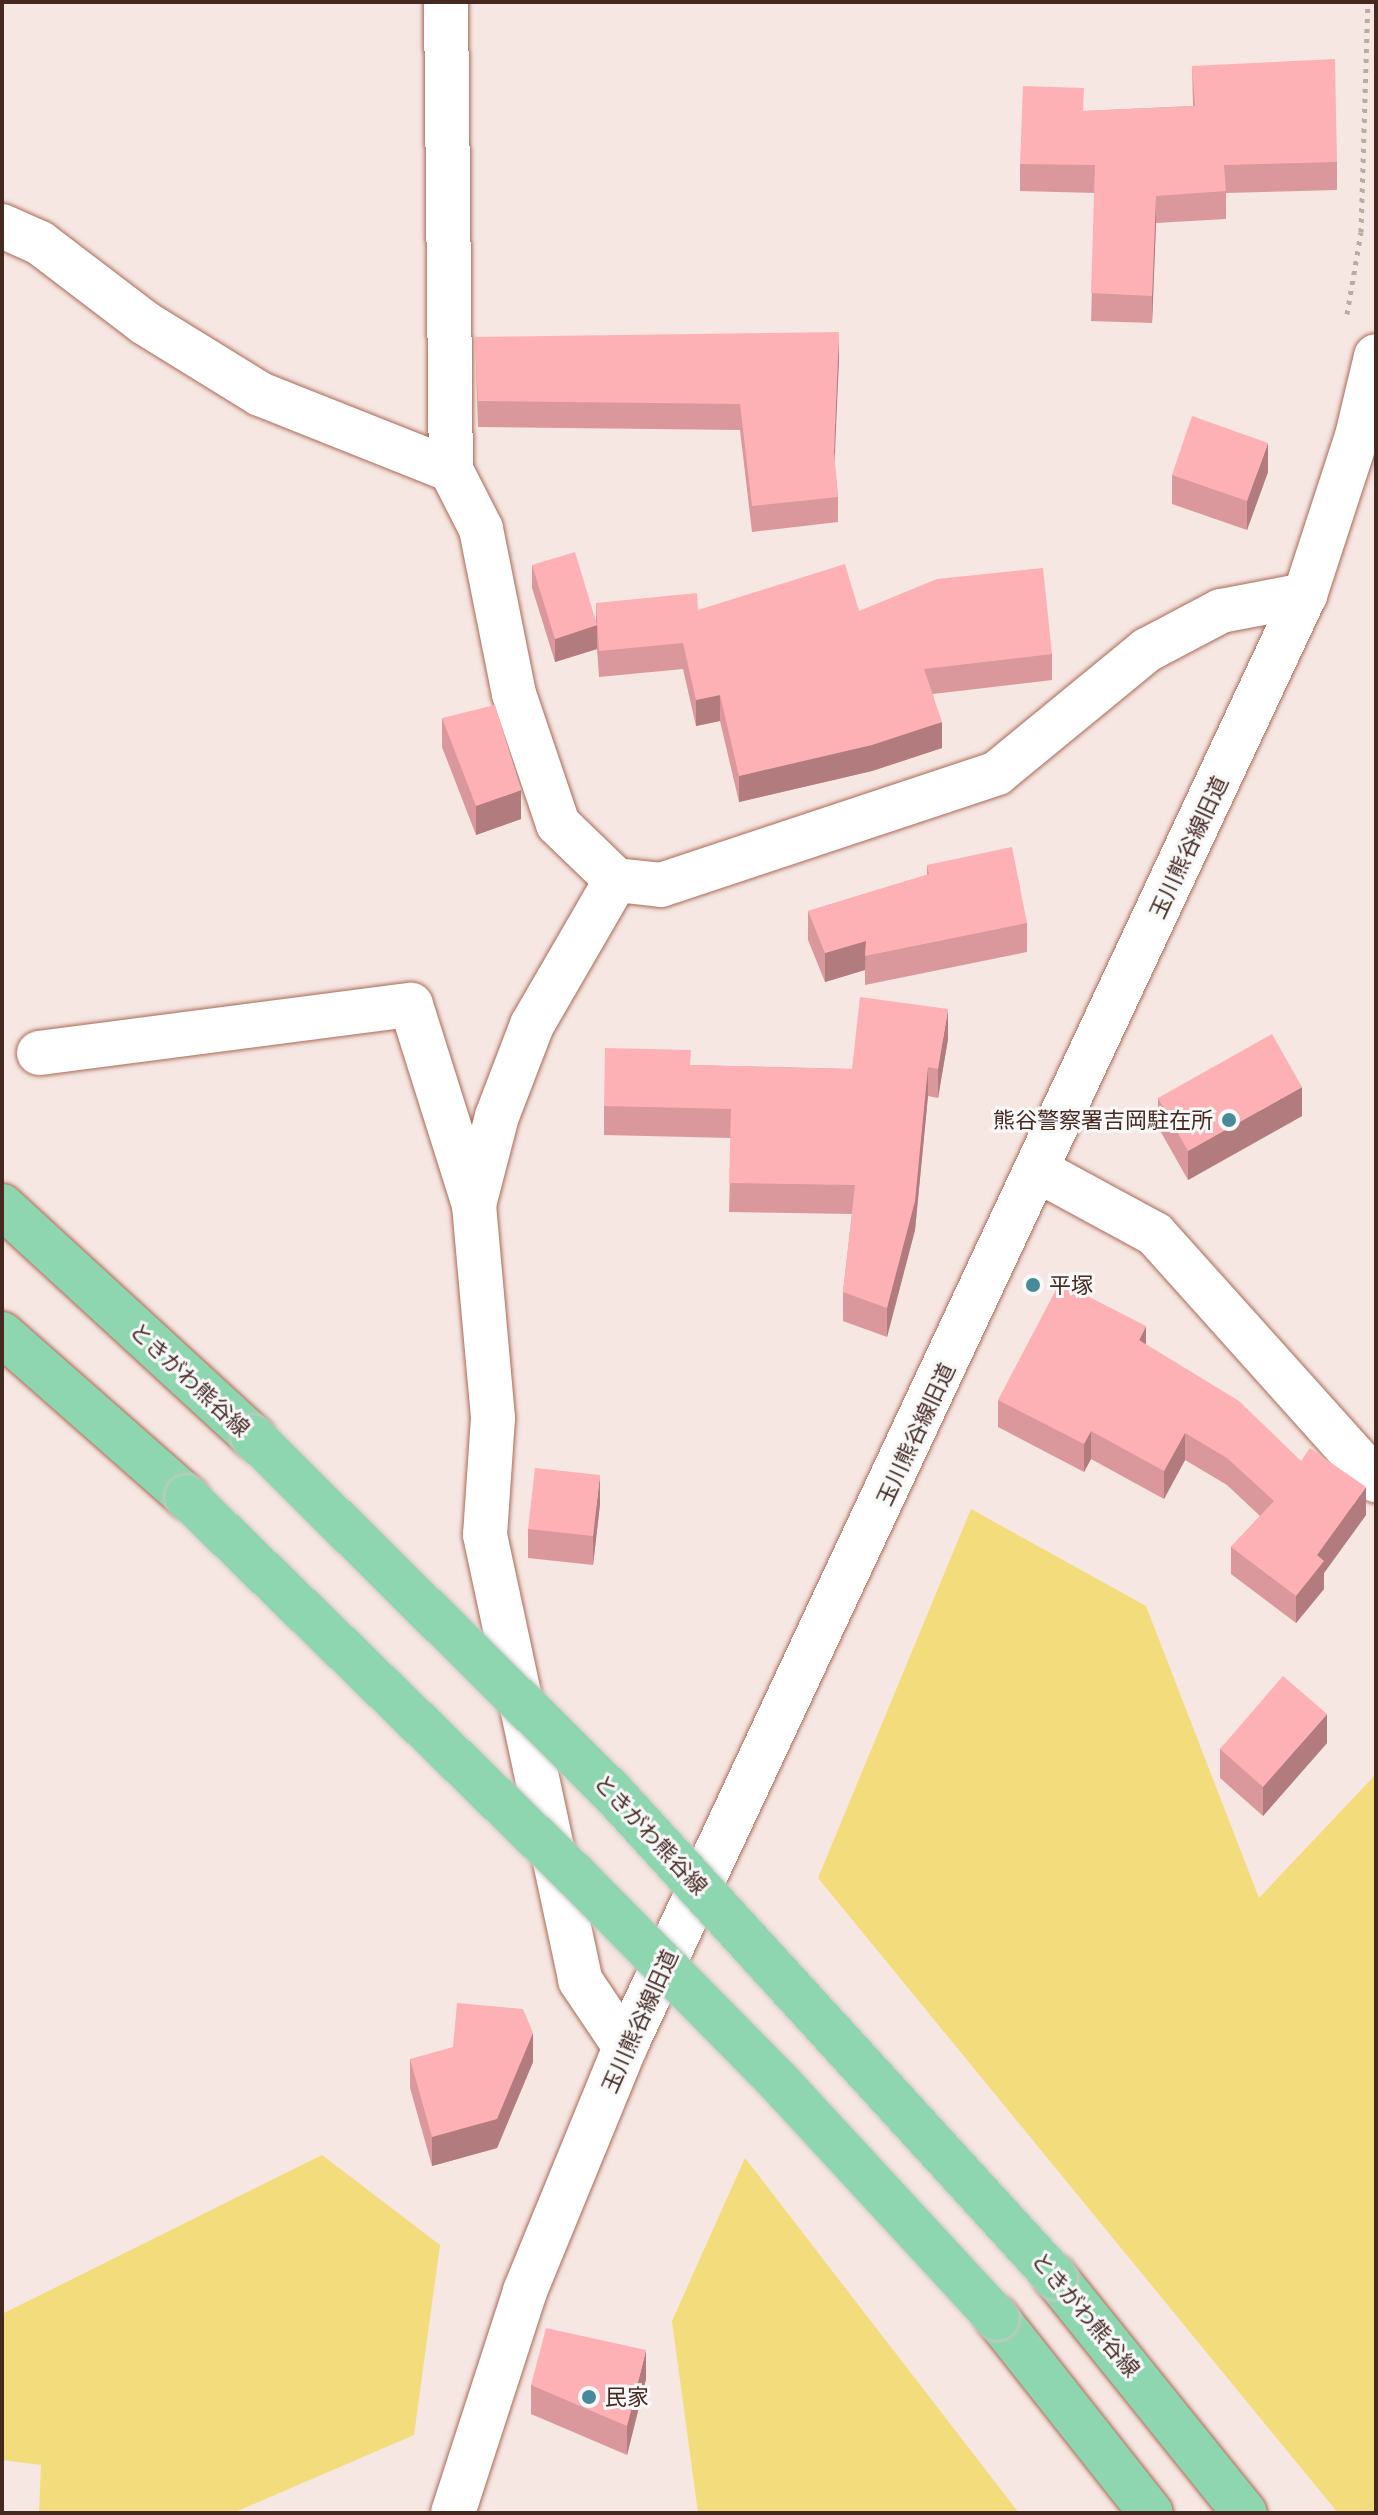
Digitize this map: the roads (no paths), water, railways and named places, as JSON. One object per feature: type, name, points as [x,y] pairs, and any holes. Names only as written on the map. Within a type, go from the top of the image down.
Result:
[{"type":"main road","points":[[2,1172],[143,1336]]},
{"type":"main road","name":"ときがわ熊谷線","points":[[2,1206],[253,1437],[612,1792],[1055,2277],[1245,2513]]},
{"type":"main road","points":[[2,1334],[187,1497],[587,1887],[780,2083],[997,2318],[1151,2513]]},
{"type":"street","points":[[446,2],[451,470],[481,529],[514,694],[558,824],[616,880],[661,885],[997,773],[1147,650],[1221,611],[1305,595]]},
{"type":"street","points":[[2,226],[40,243],[145,323],[260,394],[451,470]]},
{"type":"street","name":"玉川熊谷線旧道","points":[[453,2513],[525,2291],[625,2047],[1039,1171],[1305,595],[1357,436],[1376,356]]},
{"type":"street","points":[[474,1205],[497,1116],[532,1025],[616,880]]},
{"type":"street","points":[[39,1053],[411,1005],[474,1205],[493,1418],[485,1535],[580,1980],[625,2047]]},
{"type":"street","points":[[1039,1171],[1155,1234],[1376,1480]]},
{"type":"place","name":"熊谷警察署吉岡駐在所","points":[[1229,1120]]},
{"type":"place","name":"平塚","points":[[1033,1285]]},
{"type":"place","name":"民家","points":[[589,2397]]}]
